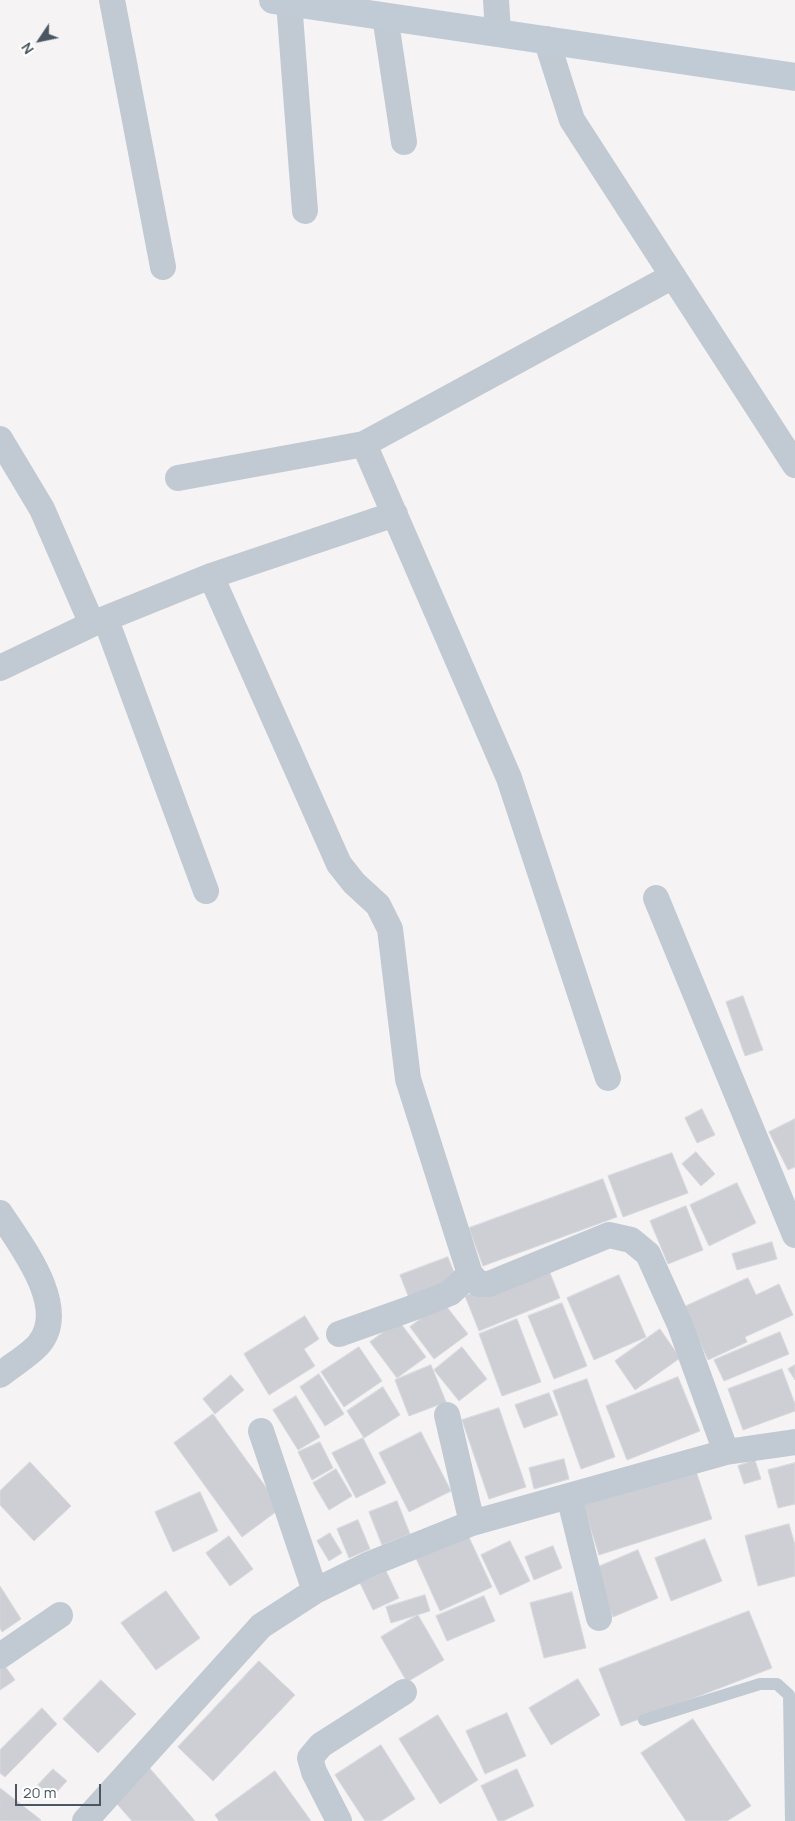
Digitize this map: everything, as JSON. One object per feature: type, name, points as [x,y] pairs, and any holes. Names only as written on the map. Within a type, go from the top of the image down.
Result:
[{"type":"main road","points":[[281,1],[795,77]]},
{"type":"street","points":[[112,0],[163,267]]},
{"type":"street","points":[[496,0],[498,32]]},
{"type":"street","points":[[281,1],[306,211]]},
{"type":"street","points":[[385,16],[404,142]]},
{"type":"street","points":[[546,39],[572,120],[795,465]]},
{"type":"street","points":[[178,478],[364,444],[673,276]]},
{"type":"street","points":[[0,439],[42,509],[99,622],[206,891]]},
{"type":"street","points":[[364,444],[509,778],[608,1078]]},
{"type":"street","points":[[0,668],[99,622],[211,576],[395,514]]},
{"type":"street","points":[[211,576],[339,864],[354,883],[378,905],[390,929],[408,1079],[470,1274],[478,1284],[489,1284],[609,1235],[631,1240],[648,1254],[676,1316],[726,1452]]},
{"type":"street","points":[[656,898],[795,1235]]},
{"type":"street","points":[[0,1213],[40,1277],[49,1304],[47,1328],[39,1344],[0,1374]]},
{"type":"street","points":[[339,1334],[450,1293],[470,1274]]},
{"type":"street","points":[[447,1415],[472,1523]]},
{"type":"street","points":[[262,1431],[315,1591]]},
{"type":"street","points":[[85,1821],[262,1626],[315,1591],[370,1564],[472,1523],[726,1452],[795,1442]]},
{"type":"street","points":[[569,1496],[599,1618]]},
{"type":"street","points":[[0,1656],[60,1615]]},
{"type":"street","points":[[339,1821],[314,1772],[310,1758],[320,1745],[404,1692]]},
{"type":"lane","points":[[644,1720],[760,1684],[777,1684],[789,1694],[791,1821]]},
{"type":"building","points":[[743,996],[763,1050],[745,1056],[726,1002]]},
{"type":"building","points":[[702,1109],[715,1135],[697,1143],[685,1118]]},
{"type":"building","points":[[795,1119],[795,1167],[788,1170],[769,1132]]},
{"type":"building","points":[[696,1152],[715,1174],[701,1186],[682,1164]]},
{"type":"building","points":[[672,1153],[688,1193],[623,1217],[608,1176]]},
{"type":"building","points":[[603,1179],[617,1217],[483,1266],[469,1228]]},
{"type":"building","points":[[737,1183],[756,1223],[709,1246],[690,1205]]},
{"type":"building","points":[[686,1206],[703,1250],[668,1264],[650,1221]]},
{"type":"building","points":[[772,1242],[777,1259],[737,1270],[732,1254]]},
{"type":"building","points":[[448,1257],[457,1280],[409,1298],[400,1275]]},
{"type":"building","points":[[546,1263],[560,1298],[479,1331],[465,1296]]},
{"type":"building","points":[[619,1275],[646,1337],[594,1360],[567,1298]]},
{"type":"building","points":[[748,1278],[756,1295],[779,1284],[793,1315],[745,1337],[747,1342],[708,1360],[684,1307]]},
{"type":"building","points":[[443,1302],[468,1334],[434,1359],[410,1327]]},
{"type":"building","points":[[562,1303],[587,1366],[554,1379],[528,1316]]},
{"type":"building","points":[[305,1316],[319,1339],[304,1349],[315,1366],[269,1395],[244,1354]]},
{"type":"building","points":[[517,1319],[541,1382],[502,1396],[479,1334]]},
{"type":"building","points":[[399,1321],[426,1357],[397,1378],[370,1342]]},
{"type":"building","points":[[660,1329],[680,1358],[635,1390],[615,1361]]},
{"type":"building","points":[[780,1332],[789,1354],[724,1381],[714,1360]]},
{"type":"building","points":[[359,1347],[382,1381],[344,1407],[321,1372]]},
{"type":"building","points":[[462,1347],[487,1379],[459,1401],[434,1370]]},
{"type":"building","points":[[431,1365],[446,1402],[409,1416],[395,1380]]},
{"type":"building","points":[[795,1365],[795,1380],[788,1369]]},
{"type":"building","points":[[782,1369],[795,1404],[795,1411],[743,1430],[728,1389]]},
{"type":"building","points":[[319,1374],[344,1414],[325,1426],[300,1387]]},
{"type":"building","points":[[231,1375],[244,1390],[215,1414],[203,1399]]},
{"type":"building","points":[[678,1377],[700,1431],[627,1460],[606,1406]]},
{"type":"building","points":[[587,1379],[615,1457],[581,1469],[553,1391]]},
{"type":"building","points":[[383,1387],[400,1415],[364,1438],[347,1411]]},
{"type":"building","points":[[549,1393],[558,1415],[524,1428],[515,1405]]},
{"type":"building","points":[[296,1396],[320,1437],[298,1450],[273,1410]]},
{"type":"building","points":[[499,1408],[526,1487],[489,1499],[462,1420]]},
{"type":"building","points":[[213,1414],[281,1508],[242,1537],[174,1443]]},
{"type":"building","points":[[421,1432],[451,1491],[409,1512],[379,1453]]},
{"type":"building","points":[[363,1438],[386,1483],[356,1498],[332,1453]]},
{"type":"building","points":[[320,1442],[333,1468],[312,1480],[298,1452]]},
{"type":"building","points":[[564,1459],[569,1479],[534,1489],[529,1468]]},
{"type":"building","points":[[755,1460],[761,1479],[744,1484],[738,1466]]},
{"type":"building","points":[[30,1462],[71,1506],[34,1541],[0,1505],[0,1491]]},
{"type":"building","points":[[795,1463],[795,1504],[778,1508],[768,1470]]},
{"type":"building","points":[[694,1465],[712,1519],[599,1555],[582,1501]]},
{"type":"building","points":[[336,1469],[352,1496],[329,1510],[313,1483]]},
{"type":"building","points":[[200,1492],[218,1531],[173,1552],[155,1512]]},
{"type":"building","points":[[397,1501],[410,1534],[382,1545],[369,1512]]},
{"type":"building","points":[[358,1520],[370,1549],[349,1558],[337,1529]]},
{"type":"building","points":[[789,1524],[795,1545],[795,1576],[758,1586],[745,1536]]},
{"type":"building","points":[[330,1533],[342,1553],[329,1561],[317,1541]]},
{"type":"building","points":[[467,1533],[492,1587],[440,1611],[415,1556]]},
{"type":"building","points":[[229,1536],[253,1569],[230,1586],[206,1553]]},
{"type":"building","points":[[705,1539],[722,1581],[671,1601],[655,1558]]},
{"type":"building","points":[[510,1541],[530,1581],[500,1595],[481,1555]]},
{"type":"building","points":[[553,1546],[562,1568],[534,1580],[525,1557]]},
{"type":"building","points":[[638,1550],[658,1598],[613,1617],[593,1569]]},
{"type":"building","points":[[386,1571],[399,1598],[373,1610],[360,1583]]},
{"type":"building","points":[[0,1586],[21,1619],[2,1632],[0,1628]]},
{"type":"building","points":[[166,1591],[200,1638],[156,1670],[121,1623]]},
{"type":"building","points":[[572,1592],[586,1648],[544,1658],[530,1603]]},
{"type":"building","points":[[425,1595],[430,1611],[391,1623],[386,1607]]},
{"type":"building","points":[[484,1596],[495,1621],[447,1641],[436,1616]]},
{"type":"building","points":[[749,1611],[772,1668],[621,1726],[599,1669]]},
{"type":"building","points":[[418,1615],[444,1660],[407,1682],[381,1637]]},
{"type":"building","points":[[259,1661],[295,1695],[213,1781],[178,1747]]},
{"type":"building","points":[[2,1662],[15,1680],[0,1690],[0,1663]]},
{"type":"building","points":[[578,1679],[600,1715],[551,1745],[529,1708]]},
{"type":"building","points":[[101,1680],[136,1714],[98,1753],[63,1719]]},
{"type":"building","points":[[42,1708],[57,1724],[5,1777],[0,1773],[0,1750]]},
{"type":"building","points":[[507,1713],[526,1756],[485,1774],[466,1731]]},
{"type":"building","points":[[438,1715],[478,1780],[440,1804],[399,1739]]},
{"type":"building","points":[[693,1719],[751,1806],[727,1821],[686,1821],[641,1753]]},
{"type":"building","points":[[381,1745],[415,1799],[381,1821],[365,1821],[335,1775]]},
{"type":"building","points":[[147,1765],[195,1821],[132,1821],[111,1797]]},
{"type":"building","points":[[53,1769],[67,1781],[52,1797],[38,1785]]},
{"type":"building","points":[[517,1769],[534,1806],[503,1821],[498,1821],[481,1786]]},
{"type":"building","points":[[275,1771],[311,1821],[219,1821],[215,1815]]},
{"type":"building","points":[[0,1788],[41,1820],[0,1821]]}]
